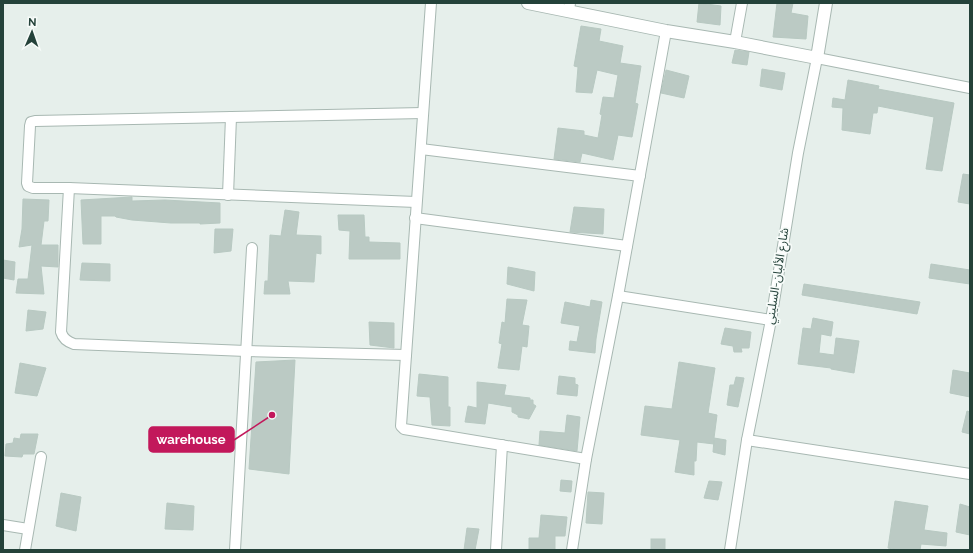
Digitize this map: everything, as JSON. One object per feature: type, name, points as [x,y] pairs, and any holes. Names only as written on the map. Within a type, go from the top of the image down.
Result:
[{"type":"street","points":[[430,3],[401,426],[404,429],[586,459]]},
{"type":"street","points":[[528,3],[570,7],[666,31],[735,42],[970,88]]},
{"type":"street","points":[[735,42],[742,3]]},
{"type":"street","name":"شارع الألبان-السليني","points":[[730,550],[747,440],[771,320],[798,153],[817,58],[826,3]]},
{"type":"street","points":[[572,550],[586,459],[618,296],[666,31]]},
{"type":"street","points":[[416,202],[69,188],[33,188],[27,184],[30,126],[33,121],[422,113]]},
{"type":"street","points":[[228,195],[231,117]]},
{"type":"street","points":[[421,149],[640,176]]},
{"type":"street","points":[[69,188],[62,332],[63,337],[69,342],[74,344],[246,351],[406,355]]},
{"type":"street","points":[[415,218],[627,246]]},
{"type":"street","points":[[235,550],[252,248]]},
{"type":"street","points":[[618,296],[771,320]]},
{"type":"street","points":[[747,440],[970,474]]},
{"type":"street","points":[[496,550],[502,445]]},
{"type":"street","points":[[25,550],[41,457]]},
{"type":"street","points":[[3,525],[28,529]]},
{"type":"building","points":[[699,3],[721,6],[720,25],[697,22]]},
{"type":"building","points":[[777,3],[793,3],[791,13],[808,16],[806,39],[773,37]]},
{"type":"building","points":[[581,26],[601,29],[599,41],[623,46],[620,63],[641,66],[635,103],[638,104],[632,137],[618,135],[613,160],[582,153],[580,162],[554,159],[558,128],[584,131],[584,135],[598,138],[603,97],[614,98],[618,75],[597,70],[592,93],[576,92],[578,67],[574,66]]},
{"type":"building","points":[[735,50],[749,52],[747,65],[732,63]]},
{"type":"building","points":[[762,69],[785,73],[782,90],[760,86]]},
{"type":"building","points":[[666,70],[689,76],[684,98],[661,93]]},
{"type":"building","points":[[848,80],[879,86],[878,89],[954,103],[942,171],[926,169],[934,117],[878,106],[877,113],[873,113],[870,134],[842,130],[843,108],[832,107],[833,98],[845,100]]},
{"type":"building","points":[[963,174],[970,175],[970,204],[958,202]]},
{"type":"building","points":[[132,197],[132,201],[165,200],[220,203],[220,223],[171,223],[132,220],[115,216],[101,216],[101,244],[83,244],[81,200]]},
{"type":"building","points":[[23,199],[49,200],[48,221],[44,221],[41,245],[58,245],[58,267],[41,266],[44,294],[16,293],[18,279],[28,279],[32,245],[19,247],[22,229]]},
{"type":"building","points":[[574,207],[604,209],[603,234],[570,232]]},
{"type":"building","points":[[285,210],[299,212],[296,235],[321,236],[321,254],[316,253],[314,282],[288,281],[290,294],[264,294],[265,281],[268,281],[270,235],[281,236]]},
{"type":"building","points":[[338,215],[364,215],[365,237],[369,237],[369,242],[400,243],[400,259],[349,259],[350,231],[339,230]]},
{"type":"building","points":[[215,229],[233,229],[231,251],[214,253]]},
{"type":"building","points":[[3,260],[15,262],[14,280],[3,278]]},
{"type":"building","points":[[82,263],[110,264],[110,281],[80,280]]},
{"type":"building","points":[[931,264],[970,270],[970,284],[929,278]]},
{"type":"building","points":[[508,267],[535,272],[534,291],[507,284]]},
{"type":"building","points":[[804,284],[920,302],[917,314],[802,295]]},
{"type":"building","points":[[507,299],[527,300],[522,325],[529,326],[527,347],[522,346],[519,370],[498,368],[502,344],[499,343],[502,322],[505,323]]},
{"type":"building","points":[[591,300],[602,302],[595,353],[569,350],[570,341],[577,342],[580,326],[561,323],[565,302],[590,307]]},
{"type":"building","points":[[28,310],[46,312],[43,329],[26,331]]},
{"type":"building","points":[[813,318],[833,322],[831,336],[821,334],[819,353],[834,355],[836,338],[859,341],[854,373],[831,368],[798,364],[803,328],[811,329]]},
{"type":"building","points":[[369,322],[394,323],[394,348],[370,345]]},
{"type":"building","points":[[725,328],[751,332],[749,348],[741,348],[742,352],[734,352],[733,346],[721,344]]},
{"type":"building","points":[[295,360],[289,474],[249,469],[256,362]]},
{"type":"building","points":[[679,362],[715,368],[708,413],[717,415],[714,438],[726,440],[725,455],[713,452],[714,444],[697,442],[696,461],[694,461],[694,475],[675,472],[680,440],[641,435],[645,406],[672,409]]},
{"type":"building","points":[[20,363],[46,368],[37,396],[15,393]]},
{"type":"building","points":[[953,370],[970,373],[970,397],[950,393]]},
{"type":"building","points":[[419,374],[448,377],[448,407],[450,407],[450,426],[432,425],[430,397],[417,396]]},
{"type":"building","points":[[559,376],[575,378],[575,384],[578,385],[577,396],[557,394]]},
{"type":"building","points":[[736,377],[744,378],[738,407],[727,405],[730,385],[734,385]]},
{"type":"building","points":[[477,382],[506,385],[504,395],[530,398],[530,400],[533,400],[533,404],[536,406],[529,419],[518,417],[518,415],[512,412],[512,407],[488,403],[485,424],[465,422],[468,406],[477,408]]},
{"type":"building","points":[[967,411],[970,412],[970,434],[962,432]]},
{"type":"building","points":[[567,415],[580,417],[577,451],[539,445],[540,431],[565,433]]},
{"type":"building","points":[[21,434],[38,434],[34,454],[23,454],[22,457],[5,456],[6,444],[13,443],[14,438],[20,439]]},
{"type":"building","points":[[561,480],[572,481],[571,492],[560,491]]},
{"type":"building","points":[[709,481],[722,482],[718,500],[704,498]]},
{"type":"building","points":[[588,492],[604,493],[602,524],[586,523]]},
{"type":"building","points":[[61,493],[81,497],[76,531],[56,526]]},
{"type":"building","points":[[895,501],[928,506],[924,530],[947,533],[946,546],[921,544],[920,550],[898,550],[888,548]]},
{"type":"building","points":[[167,503],[194,506],[193,530],[165,529]]},
{"type":"building","points":[[960,504],[970,507],[970,535],[956,532]]},
{"type":"building","points":[[541,515],[567,517],[565,536],[555,536],[555,550],[529,550],[529,538],[539,538]]},
{"type":"building","points":[[467,528],[479,529],[475,550],[464,550]]},
{"type":"building","points":[[651,539],[665,539],[665,550],[651,550]]},
{"type":"place","name":"warehouse","points":[[272,415]]}]
